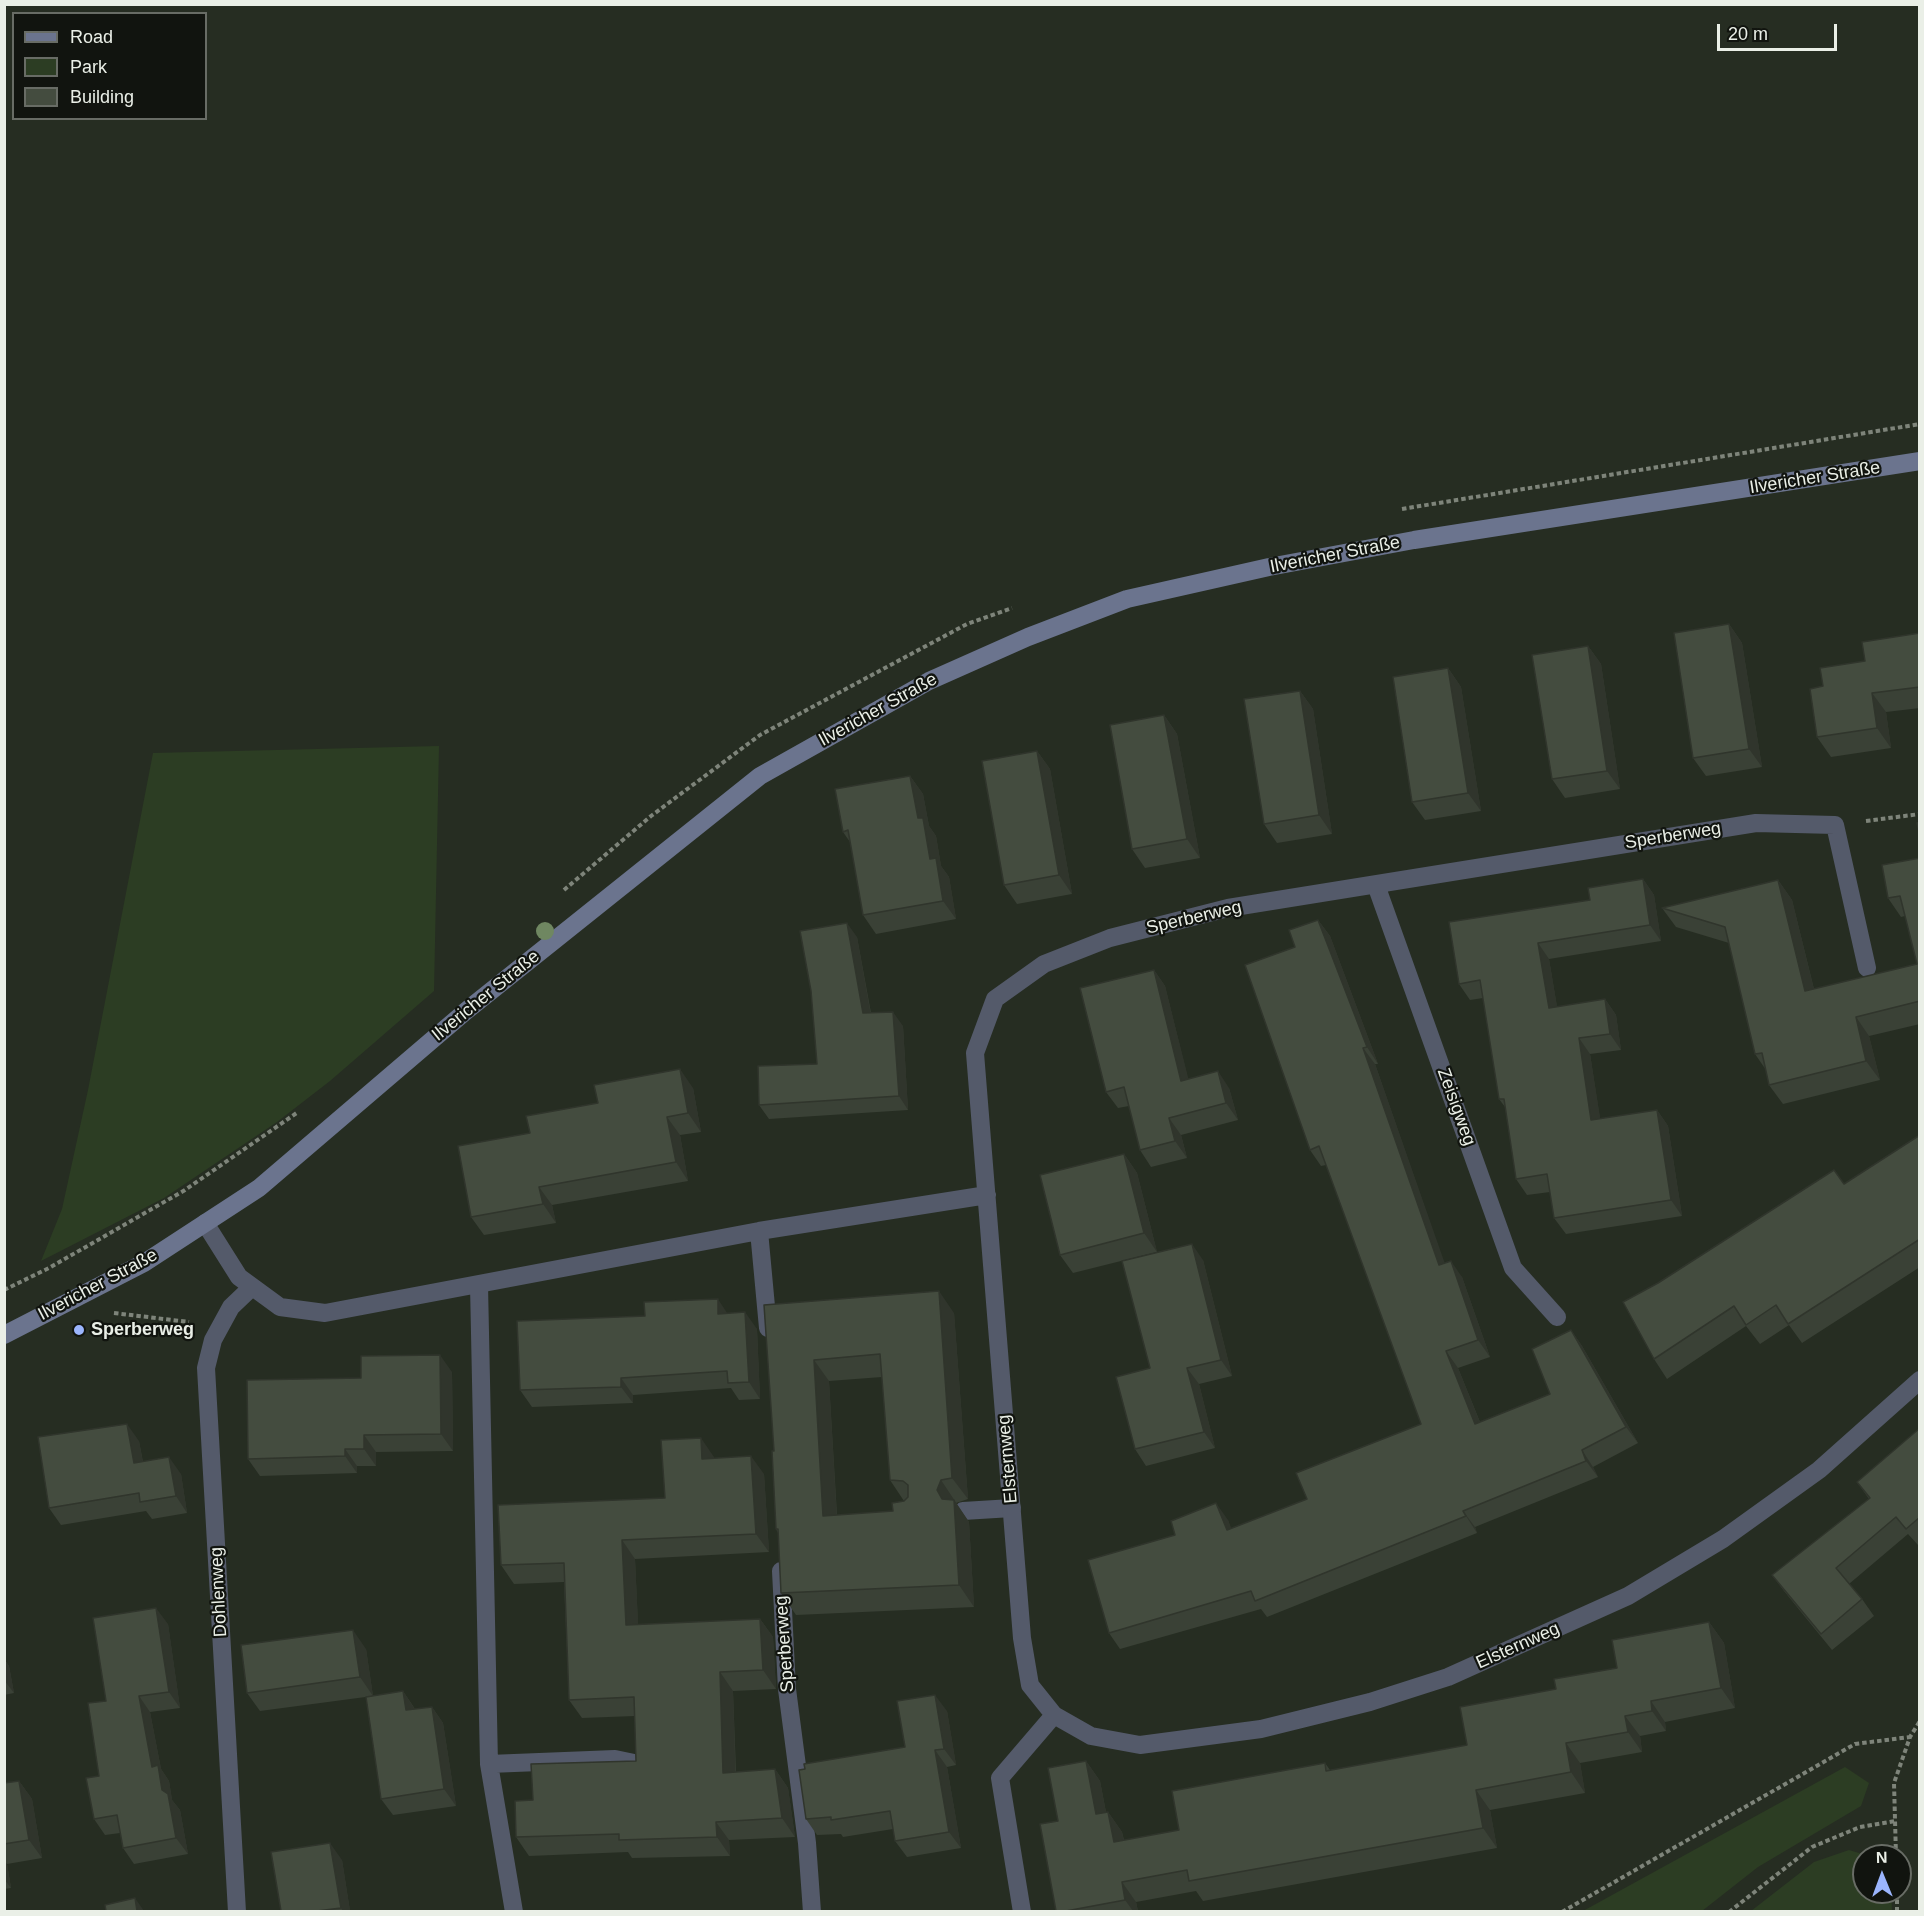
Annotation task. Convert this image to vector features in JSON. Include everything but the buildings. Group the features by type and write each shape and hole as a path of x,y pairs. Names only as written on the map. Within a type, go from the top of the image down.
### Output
{"street":[{"name":"Ilvericher Straße","path":"4,1335 144,1263 259,1188 320,1139 439,1034 760,776 929,681 983,656 1127,599 1269,567 1414,540 1920,461"},
{"name":"Sperberweg","path":"987,1195 975,1053 995,999 1044,964 1110,938 1228,908 1756,823 1835,825"},
{"path":"1835,825 1867,968"},
{"name":"Zeisigweg","path":"1376,885 1513,1268 1557,1317"},
{"path":"205,1223 239,1277 252,1287 280,1307 325,1313 759,1231 987,1195"},
{"name":"Elsternweg","path":"987,1195 1022,1638 1030,1685 1054,1715 1091,1736 1140,1745 1261,1729 1370,1702 1448,1677 1628,1596 1723,1539 1819,1470 1920,1380"},
{"path":"759,1231 769,1350"},
{"path":"479,1285 489,1764 514,1911"},
{"name":"Dohlenweg","path":"237,1911 206,1368 220,1326 231,1307 252,1287"},
{"path":"963,1511 1012,1508"},
{"name":"Sperberweg","path":"780,1549 787,1689 807,1843 812,1911"},
{"path":"1022,1911 1000,1778 1054,1715"},
{"path":"489,1764 615,1759 633,1763"}],"path":[{"path":"1397,510 1920,424"},
{"path":"564,891 651,816 760,735 967,624 1020,605"},
{"path":"1835,825 1920,814"},
{"path":"4,1290 49,1268 185,1190 307,1105"},
{"path":"110,1312 220,1326"},
{"path":"1896,1844 1894,1783 1910,1737 1920,1721"},
{"path":"1562,1911 1855,1744 1910,1737"},
{"path":"1729,1911 1812,1847 1860,1827 1895,1821"}],"green space":[{"path":"439,746 434,991 330,1081 277,1122 164,1198 41,1261 62,1209 88,1090 153,753"},
{"path":"1845,1767 1869,1783 1861,1806 1758,1867 1702,1911 1583,1911"},
{"path":"1852,1851 1852,1904 1892,1904 1892,1911 1751,1911 1814,1862"}],"place":[{"name":"Sperberweg","path":"79,1330"}]}
